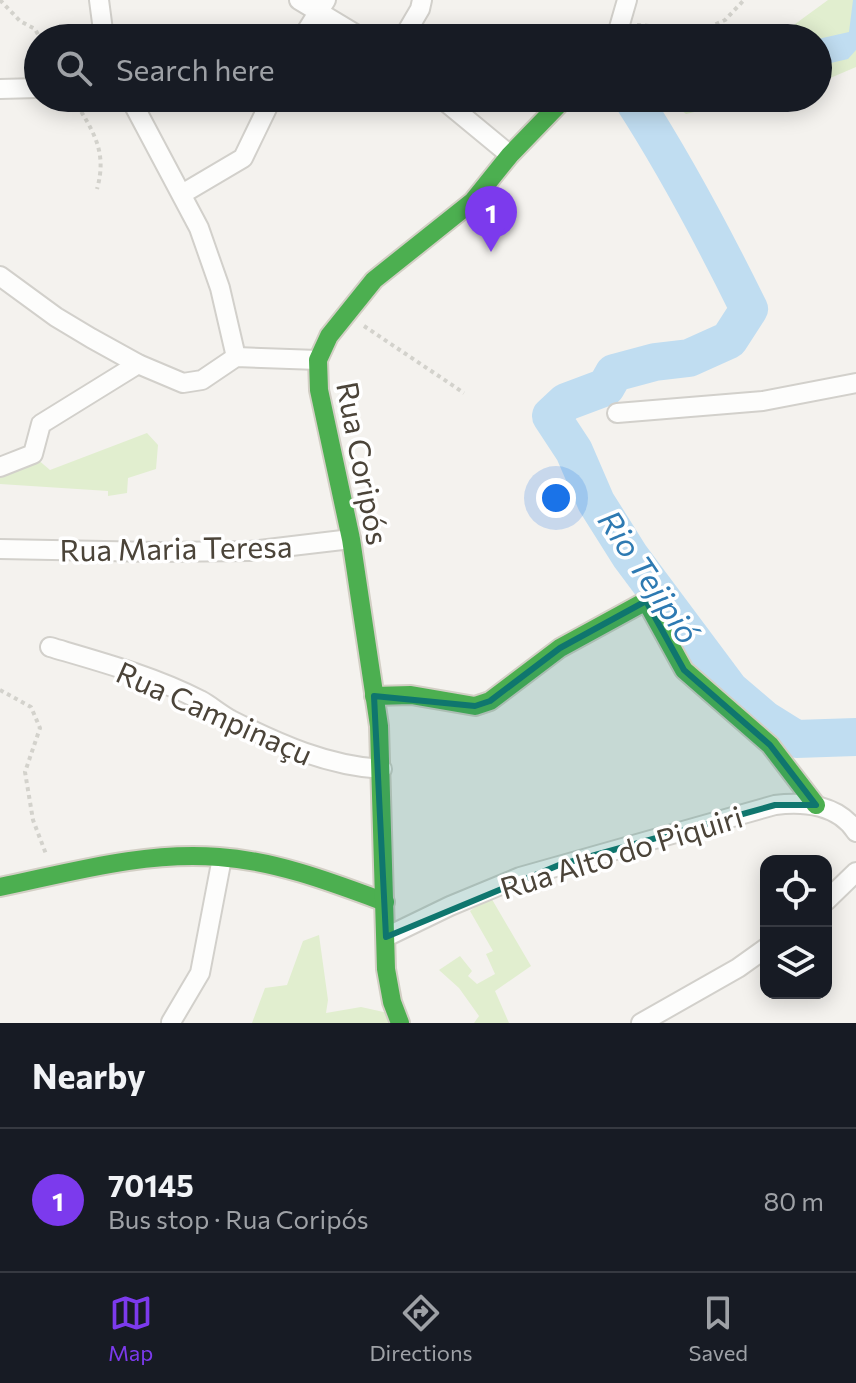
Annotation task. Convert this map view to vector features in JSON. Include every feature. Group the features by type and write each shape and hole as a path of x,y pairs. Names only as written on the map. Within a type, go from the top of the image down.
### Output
{"street":[{"path":"99,0 102,24"},
{"path":"299,0 322,6 344,24"},
{"path":"411,24 422,0"},
{"path":"621,24 627,0"},
{"path":"311,24 322,6"},
{"path":"0,89 24,88"},
{"path":"138,112 182,194 212,262 236,357"},
{"path":"182,194 243,158 265,112"},
{"path":"458,112 510,155"},
{"name":"Rua Coripós","path":"400,1023 392,1002 386,969 382,769 369,648 351,539 323,418 318,360 329,336 374,280 473,201 510,155 551,112"},
{"path":"2,280 56,317 138,364 183,383 202,380 236,357 318,360"},
{"path":"0,467 33,454 41,424 138,364"},
{"path":"617,413 763,401 856,383"},
{"name":"Rua Maria Teresa","path":"0,549 210,552 275,549 351,539"},
{"path":"374,696 411,695 475,706 490,701 560,648 646,601 684,670 770,745 816,805"},
{"name":"Rua Campinaçu","path":"50,647 130,671 201,701 230,719 323,760 382,769"},
{"name":"Rua Alto do Piquiri","path":"386,937 520,877 775,805 816,805 851,825 856,832"},
{"path":"0,887 154,858 196,856 289,870 385,902"},
{"path":"171,1022 200,973 222,858"},
{"path":"832,895 856,872"},
{"path":"641,1023 702,990 760,952"}],"path":[{"path":"0,0 26,24"},
{"path":"716,24 725,20 744,0"},
{"path":"81,112 99,141 102,171 97,189"},
{"path":"346,312 464,393"},
{"path":"0,690 31,707 40,728 25,772 33,820 54,876"}],"highlighted area":[{"path":"646,601 684,670 770,745 816,805 775,805 559,865 386,937 374,696 475,706 490,701 560,648"}],"green space":[{"path":"828,0 856,0 856,67 832,77 832,24 795,24"},
{"path":"147,433 158,445 156,469 128,478 127,493 108,496 108,491 0,484 0,473 37,459 50,470"},
{"path":"490,896 531,966 495,991 509,1023 474,1023 479,1016 459,988 439,970 460,956 472,971 468,976 477,984 495,974 486,954 493,951 470,911"},
{"path":"319,935 328,1000 326,1013 361,1007 388,1013 388,1023 252,1023 265,988 287,985 303,941"}],"water":[{"path":"853,0 856,0 856,50 848,59 832,63 832,36 849,32"}],"waterway":[{"name":"Rio Tejipió","path":"641,112 694,202 749,309 729,340 689,358 655,362 614,373 606,387 566,402 551,416 574,451 596,502 630,556 730,690 764,719 796,739 856,737"}],"traffic: fast":[{"path":"400,1023 392,1002 386,969 379,726 351,539 319,390 318,360 329,336 374,280 473,201 510,155 551,112"},
{"path":"374,696 411,695 475,706 490,701 560,648 646,601 684,670 770,745 816,805"},
{"path":"0,887 136,860 219,857 282,868 385,902"}],"place":[{"name":"70145","path":"491,252"}]}
